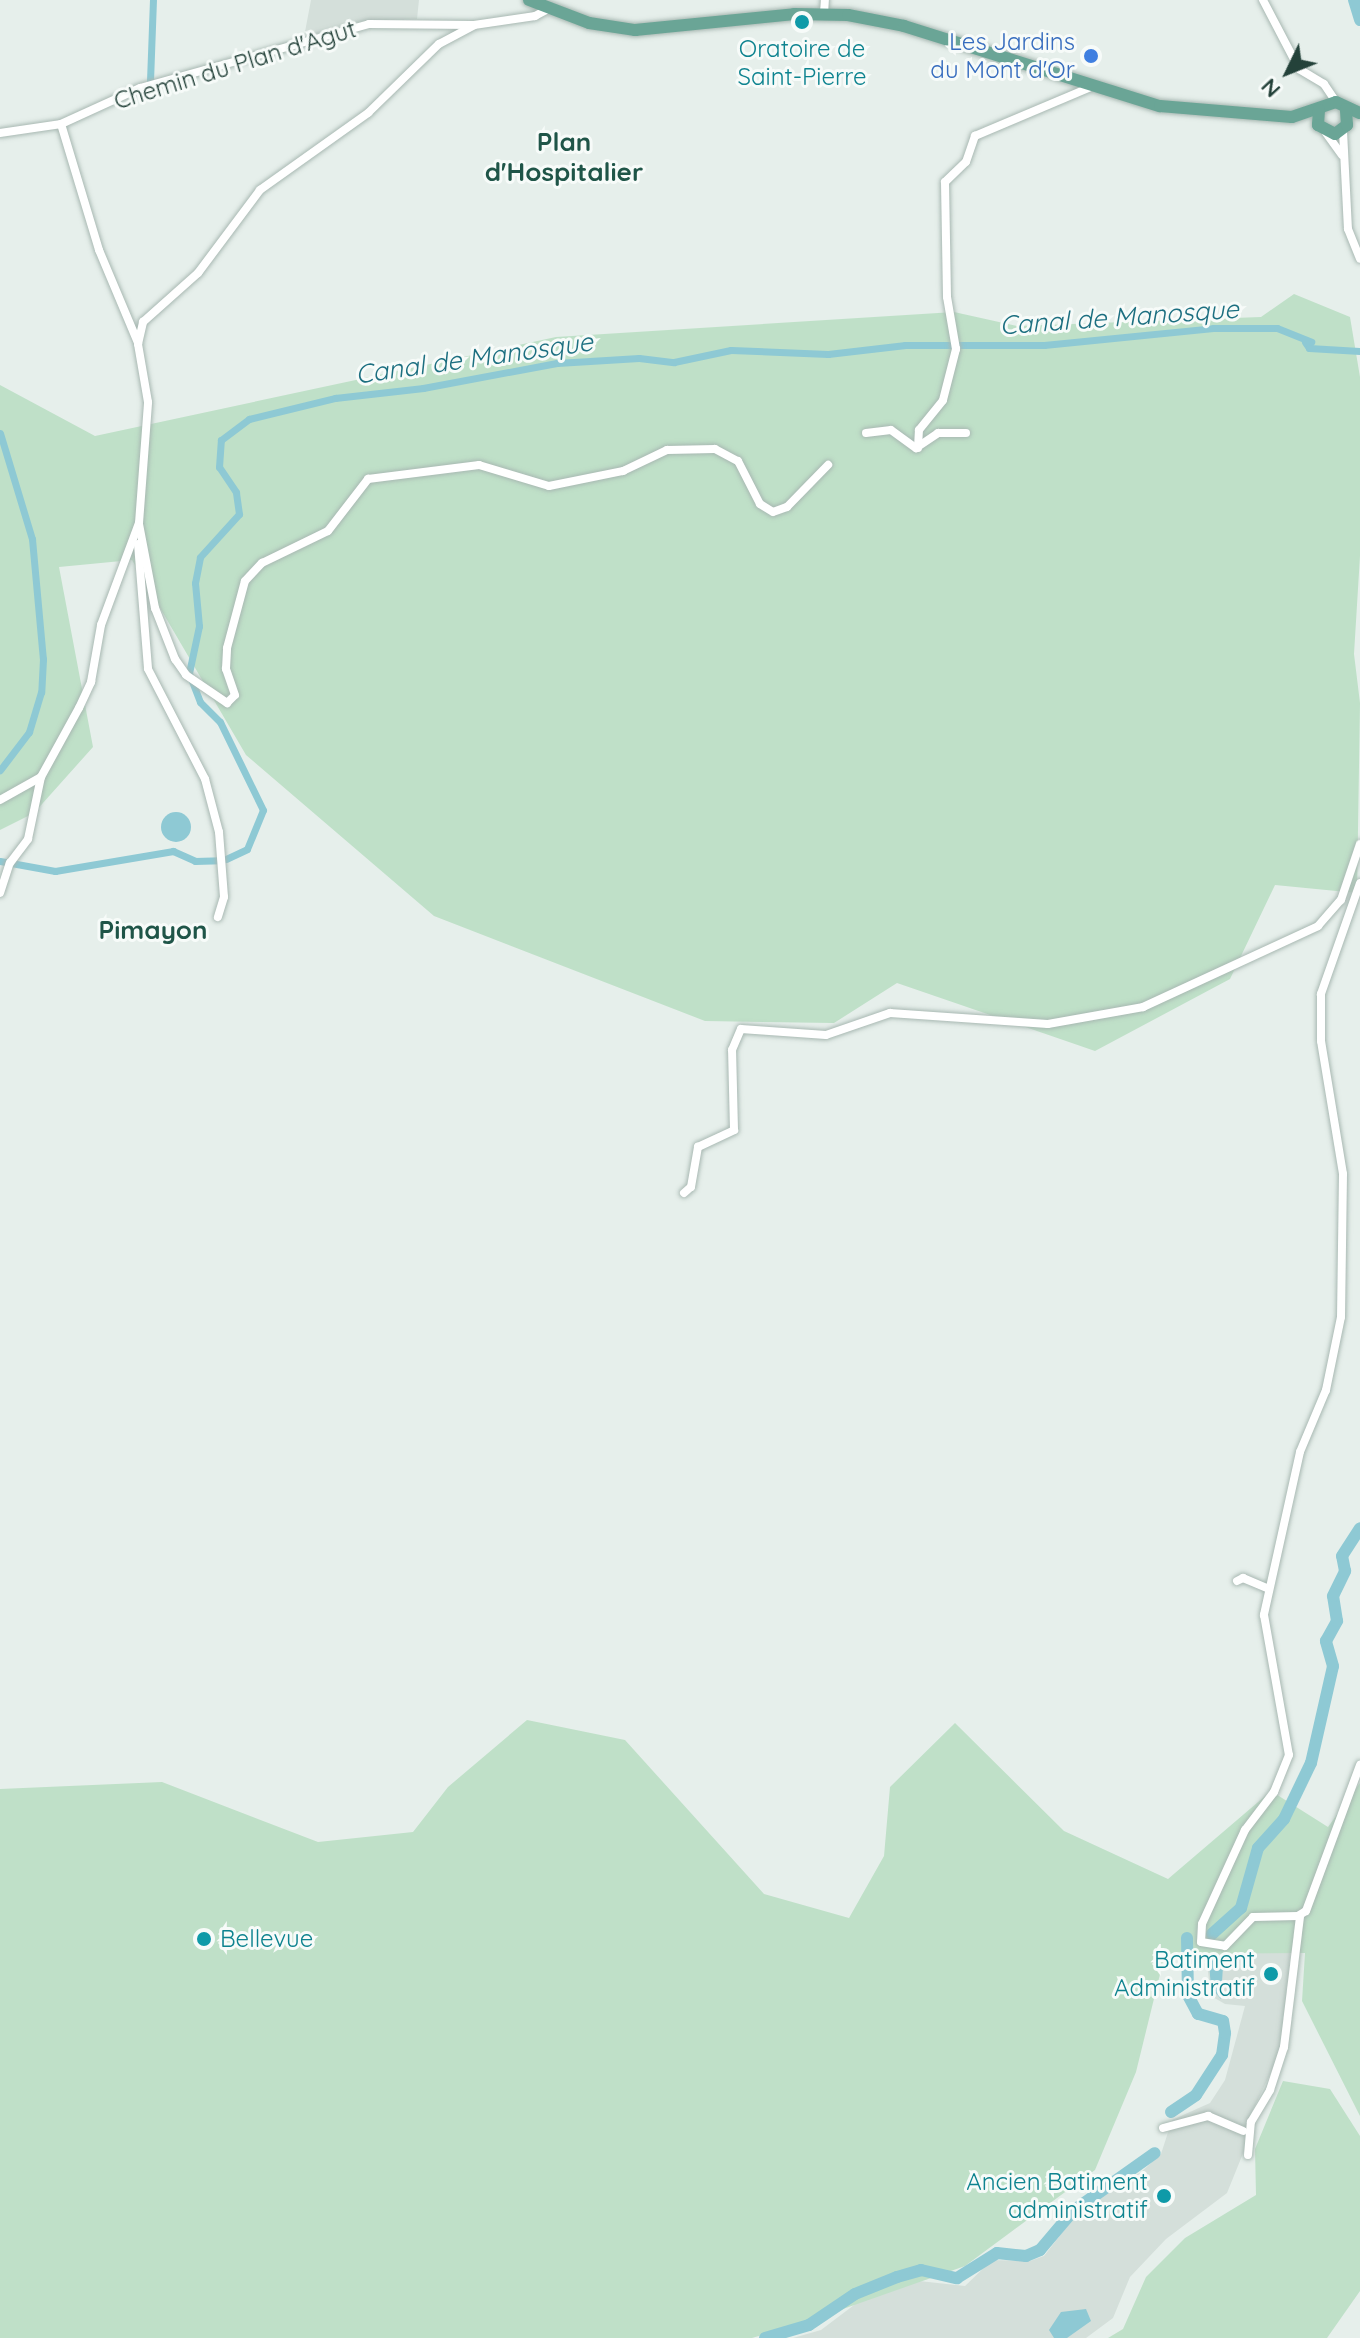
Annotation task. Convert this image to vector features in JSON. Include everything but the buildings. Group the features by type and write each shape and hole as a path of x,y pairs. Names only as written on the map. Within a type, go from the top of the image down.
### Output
{"main road":[{"path":"529,0 591,17 655,29"},
{"path":"546,4 611,28 655,29 824,7 904,26 1091,87 1160,106 1292,117 1322,129 1350,126"},
{"path":"1292,117 1331,106 1360,113"},
{"path":"1331,106 1350,126"},
{"path":"1322,129 1331,106"}],"street":[{"path":"1263,0 1301,71 1326,87 1331,106"},
{"path":"138,344 143,322 208,261 260,190 368,113 439,44 474,25 535,16 546,4"},
{"name":"Chemin du Plan d'Agut","path":"0,133 61,124 140,88 369,24 474,25"},
{"path":"918,448 919,430 943,400 956,345 947,297 945,182 964,164 975,136 1091,87"},
{"path":"61,124 99,250 138,344 148,402 139,523 146,661 208,789 223,875 218,917"},
{"path":"1350,126 1343,156 1348,229 1360,259"},
{"path":"1322,129 1343,156"},
{"path":"866,433 891,430 918,448"},
{"path":"918,448 940,433 966,433"},
{"path":"139,523 155,608 186,675 225,703 234,700 226,655 245,581 262,563 328,531 368,479 479,465 549,486 623,471 667,450 715,449 738,461 760,504 773,512 787,507 828,465"},
{"path":"0,893 9,866 28,839 41,777 91,682 101,625 139,523"},
{"path":"0,800 41,777"},
{"path":"684,1193 691,1187 698,1147 734,1130 732,1050 741,1029 826,1035 890,1013 1048,1024 1143,1007 1318,926 1341,900 1360,844"},
{"path":"1300,1916 1255,1917 1228,1945 1201,1942 1202,1924 1245,1830 1274,1792 1289,1755 1264,1615 1284,1543 1300,1452 1323,1401 1341,1317 1343,1174 1321,1041 1321,994 1360,883"},
{"path":"1237,1581 1243,1578 1269,1589"},
{"path":"1248,2155 1251,2122 1270,2090 1288,2025 1300,1916 1311,1902 1360,1765"},
{"path":"1163,2128 1208,2116 1243,2131"}],"shaded area":[{"path":"311,0 419,0 417,19 362,21 304,37"},
{"path":"1291,1932 1287,2013 1277,2060 1248,2120 1246,2146 1227,2193 1166,2239 1130,2277 1113,2318 1086,2338 793,2338 821,2330 862,2299 910,2280 965,2286 992,2260 1030,2261 1044,2256 1073,2219 1111,2186 1140,2173 1161,2154 1172,2120 1210,2103 1225,2080 1245,2006 1225,2004 1211,1996 1206,1956"}],"green space":[{"path":"1294,294 1350,317 1360,377 1360,556 1354,654 1360,703 1357,893 1275,885 1230,979 1095,1051 897,983 834,1023 705,1021 434,916 246,755 132,560 59,567 93,747 34,813 0,830 0,385 95,436 556,337 954,312 1017,326 1261,317"},
{"path":"527,1720 625,1740 764,1894 849,1918 884,1856 890,1787 955,1723 1064,1831 1168,1879 1271,1791 1328,1827 1360,1783 1360,2116 1302,2001 1305,1953 1165,1954 1136,2072 1095,2170 965,2266 809,2321 752,2338 0,2338 0,1789 162,1782 318,1842 413,1832 448,1787"},
{"path":"1283,2081 1330,2089 1360,2136 1360,2291 1327,2338 1108,2338 1123,2329 1146,2277 1185,2238 1256,2195 1255,2149"}],"water":[{"path":"176,812 182,813 190,821 190,833 182,841 176,842 170,841 162,833 161,827 162,821 170,813"},
{"path":"1216,1956 1223,1966 1221,1999 1211,1988 1209,1962"},
{"path":"1086,2309 1091,2321 1067,2338 1054,2338 1049,2330 1061,2312"}],"waterway":[{"path":"150,81 153,0"},
{"path":"1354,0 1360,20"},
{"name":"Canal de Manosque","path":"226,859 247,849 263,810 220,722 200,702 189,673 199,626 195,583 200,557 239,514 236,492 219,467 221,440 249,419 335,398 423,388 557,363 639,358 674,362 731,350 828,354 905,345 1044,345 1213,328 1277,328 1311,342"},
{"path":"1305,342 1309,348 1360,351"},
{"name":"Canal de Manosque","path":"0,433 32,539 43,659 41,692 29,732 0,770"},
{"name":"Canal de Manosque","path":"0,861 55,871 173,851 195,861 220,860"},
{"path":"1212,1934 1241,1908 1258,1848 1284,1819 1311,1763 1333,1666 1326,1641 1337,1621 1333,1596 1345,1571 1342,1556 1360,1528"},
{"path":"1171,2112 1196,2095 1222,2055 1225,2033 1223,2021 1198,2014 1188,1995 1187,1938"},
{"path":"765,2338 809,2325 855,2294 897,2277 921,2270 957,2278 997,2253 1026,2256 1040,2250 1073,2211 1155,2153"}],"place":[{"name":"Oratoire de Saint-Pierre","path":"802,22"},
{"name":"Les Jardins du Mont d'Or","path":"1091,56"},
{"name":"Bellevue","path":"204,1939"},
{"name":"Batiment Administratif","path":"1271,1974"},
{"name":"Ancien Batiment administratif","path":"1164,2196"}],"district":[{"name":"Plan d'Hospitalier","path":"564,157"},
{"name":"Pimayon","path":"153,930"}]}
